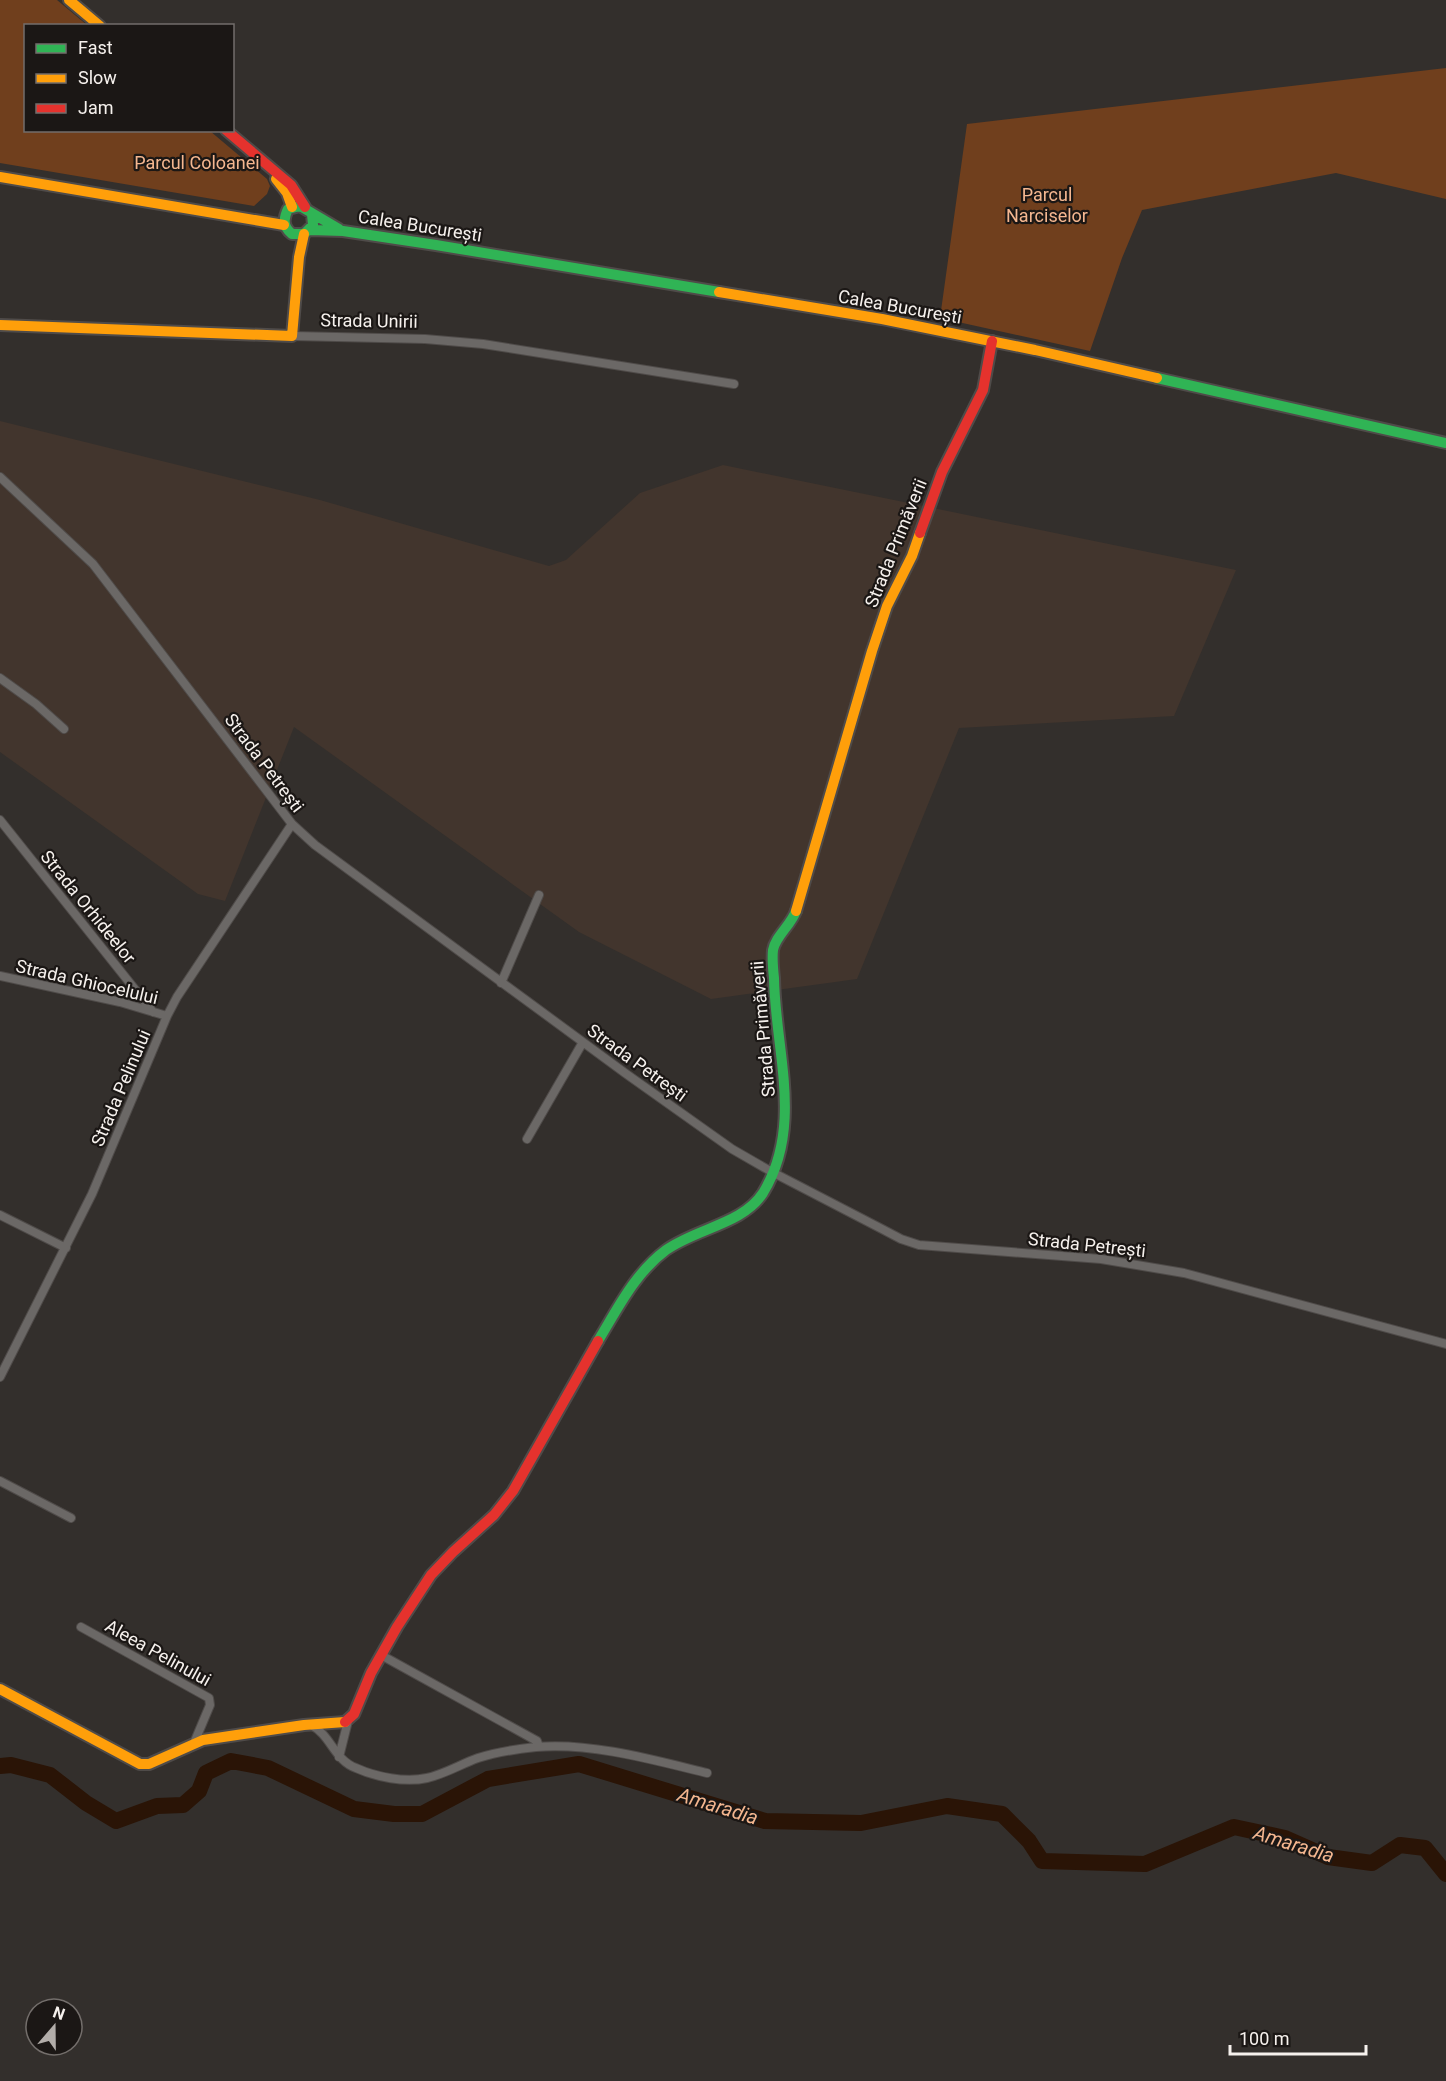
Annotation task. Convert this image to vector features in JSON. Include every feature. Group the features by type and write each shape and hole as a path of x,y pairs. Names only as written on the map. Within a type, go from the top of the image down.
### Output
{"main road":[{"path":"69,0 98,24"},
{"path":"228,132 291,185 308,211 313,225 307,232 299,258 292,336"},
{"path":"261,160 284,189 289,210 287,228 299,258"},
{"name":"Calea București","path":"0,177 239,216 287,228 296,235 307,232 343,231 873,318 1181,382 1446,443"},
{"name":"Calea București","path":"239,216 289,210 308,211 343,231"},
{"name":"Strada Unirii","path":"0,325 292,336"},
{"name":"Strada Primăverii","path":"348,1721 354,1714 371,1672 431,1575 494,1515 513,1491 577,1375 637,1277 665,1251 691,1235 739,1216 750,1209 763,1192 783,1139 786,1108 783,1063 774,1004 772,948 795,915 887,606 912,556 942,472 983,390 992,341"},
{"path":"0,1689 140,1764 149,1764 194,1743 243,1733 348,1721"}],"street":[{"name":"Strada Unirii","path":"292,336 425,339 490,345 734,384"},
{"name":"Strada Petrești","path":"0,477 93,564 292,824 338,863 501,983 699,1126 772,1172 901,1239 920,1245 1091,1258 1184,1273 1446,1344"},
{"path":"0,678 36,704 64,729"},
{"name":"Strada Orhideelor","path":"0,820 153,1012"},
{"name":"Strada Pelinului","path":"0,1377 92,1194 167,1016 292,824"},
{"path":"501,983 539,895"},
{"name":"Strada Ghiocelului","path":"0,976 120,1002 167,1016"},
{"path":"527,1139 583,1042"},
{"path":"0,1215 66,1248"},
{"path":"0,1481 71,1518"},
{"name":"Aleea Pelinului","path":"81,1627 209,1698 210,1705 194,1743"},
{"path":"381,1655 537,1741 539,1747"},
{"path":"339,1757 348,1721"},
{"path":"309,1725 318,1729 325,1736 343,1762 385,1777 412,1780 427,1778 501,1752 539,1747 610,1751 707,1773"}],"shaded area":[{"path":"0,421 320,500 549,566 566,560 640,493 723,465 1236,570 1174,716 959,728 857,979 711,999 579,932 294,727 225,901 198,894 0,752"}],"green space":[{"name":"Parcul Coloanei","path":"0,0 57,0 86,24 24,24 24,132 211,132 267,179 270,186 267,194 254,206 0,163"},
{"name":"Parcul Narciselor","path":"1446,68 1446,199 1336,173 1142,210 1122,258 1090,351 940,318 967,124"}],"waterway":[{"name":"Amaradia","path":"0,1766 11,1765 50,1775 86,1803 116,1821 157,1806 183,1805 199,1791 206,1773 231,1761 268,1768 354,1809 394,1814 422,1814 488,1779 579,1764 765,1821 861,1823 947,1806 1002,1814 1029,1841 1042,1861 1145,1864 1234,1827 1285,1838 1328,1857 1372,1863 1400,1845 1425,1848 1446,1874"}],"traffic: fast":[{"path":"312,214 313,225 304,234 292,234 285,226 288,209 300,206 339,229"},
{"path":"310,230 343,231 436,245 719,292"},
{"path":"1157,378 1446,443"},
{"path":"598,1341 636,1280 655,1259 691,1236 744,1212 763,1193 775,1167 782,1141 785,1115 775,1005 773,953 774,945 796,911"}],"traffic: slow":[{"path":"69,0 98,24"},
{"path":"0,177 284,225"},
{"path":"276,179 287,193 292,207"},
{"path":"0,325 292,336 299,257 304,234"},
{"path":"719,292 882,319 1157,378"},
{"path":"796,911 872,651 887,606 912,556 920,533"},
{"path":"0,1689 140,1764 149,1764 203,1740 304,1725 345,1722"}],"traffic: jam":[{"path":"228,132 291,185 305,207"},
{"path":"920,533 942,472 983,390 992,341"},
{"path":"345,1722 354,1714 371,1673 397,1627 431,1575 494,1515 513,1491 598,1341"}]}
